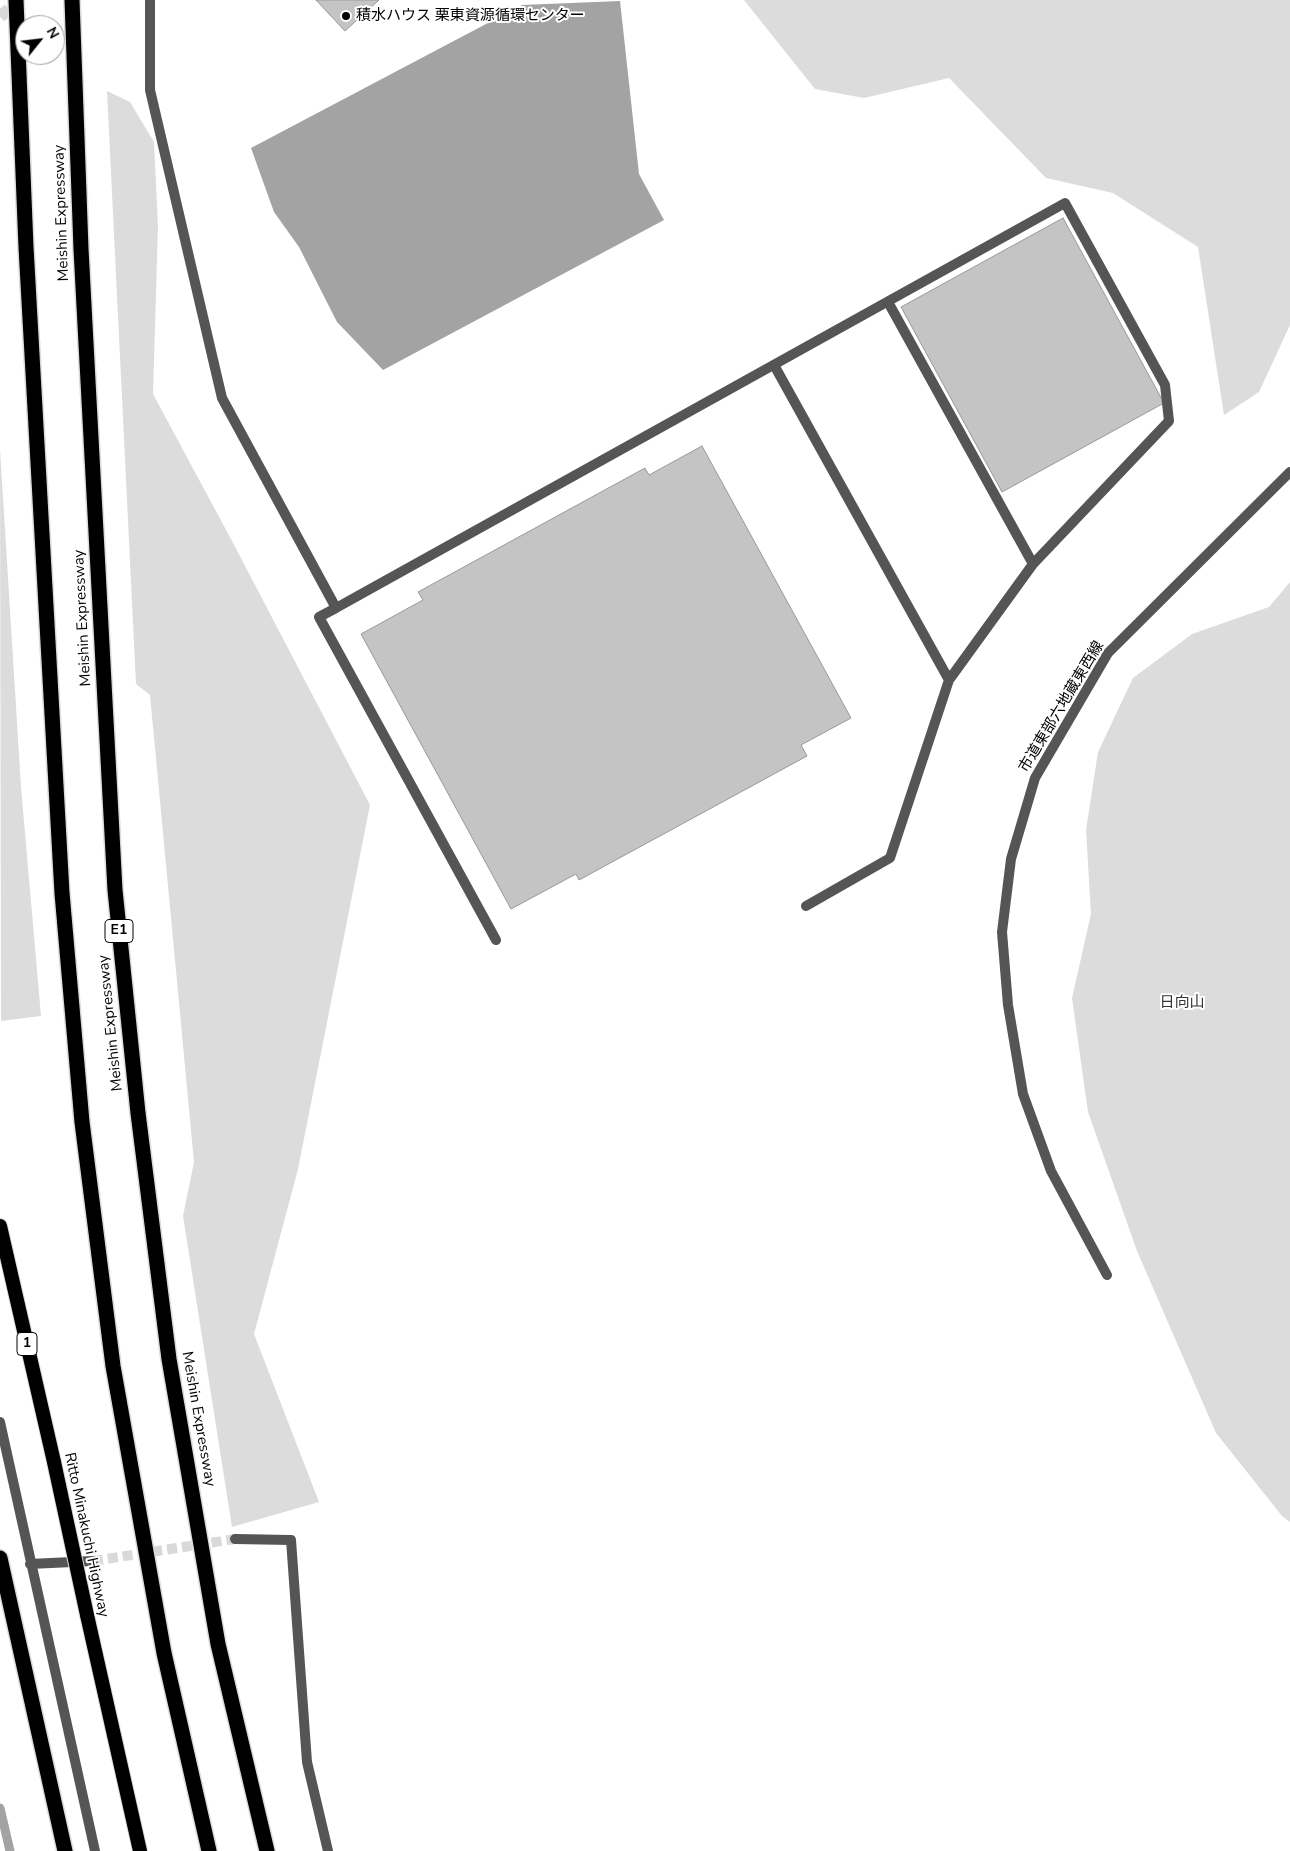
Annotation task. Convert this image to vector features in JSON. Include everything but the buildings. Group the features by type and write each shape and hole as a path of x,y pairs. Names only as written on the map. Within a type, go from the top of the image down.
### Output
{"highway":[{"path":"16,0 27,267 62,883 82,1122 113,1366 164,1654 209,1851"},
{"name":"Meishin Expressway","path":"72,0 81,249 115,890 138,1113 169,1359 216,1634 267,1851"},
{"name":"Ritto Minakuchi Highway","path":"0,1226 140,1851"},
{"path":"0,1558 65,1851"}],"street":[{"path":"150,0 150,90 222,398 336,608"},
{"path":"496,940 319,617 1065,203 1165,385 1169,421 1033,564 949,680 890,858 806,906"},
{"path":"888,302 1033,564"},
{"path":"774,365 949,680"},
{"name":"市道東部六地蔵東西線","path":"1107,1274 1051,1171 1023,1094 1008,1005 1002,932 1012,859 1035,778 1108,653 1290,472"},
{"path":"0,1422 95,1851"},
{"path":"235,1539 291,1540 307,1762 328,1851"},
{"path":"30,1564 93,1561"}],"green space":[{"path":"744,0 1290,0 1290,325 1259,392 1224,415 1198,247 1113,193 1046,178 949,78 864,98 815,89"},
{"path":"107,91 130,102 154,142 158,226 153,394 370,805 298,1169 254,1334 319,1502 232,1527 183,1216 194,1162 150,695 136,684"},
{"path":"0,449 21,787 41,1016 1,1021"},
{"name":"日向山","path":"1290,582 1290,1522 1282,1516 1216,1433 1137,1251 1088,1112 1072,998 1091,914 1086,830 1098,752 1133,678 1192,634 1269,607"}],"shaded area":[{"path":"620,1 639,174 664,220 383,370 337,322 299,247 274,212 251,148 522,5"}],"waterway":[{"path":"0,1808 10,1851"}],"tunnel":[{"path":"0,17 18,0"},
{"path":"93,1561 235,1539"}],"place":[{"name":"積水ハウス 栗東資源循環センター","path":"346,16"}]}
